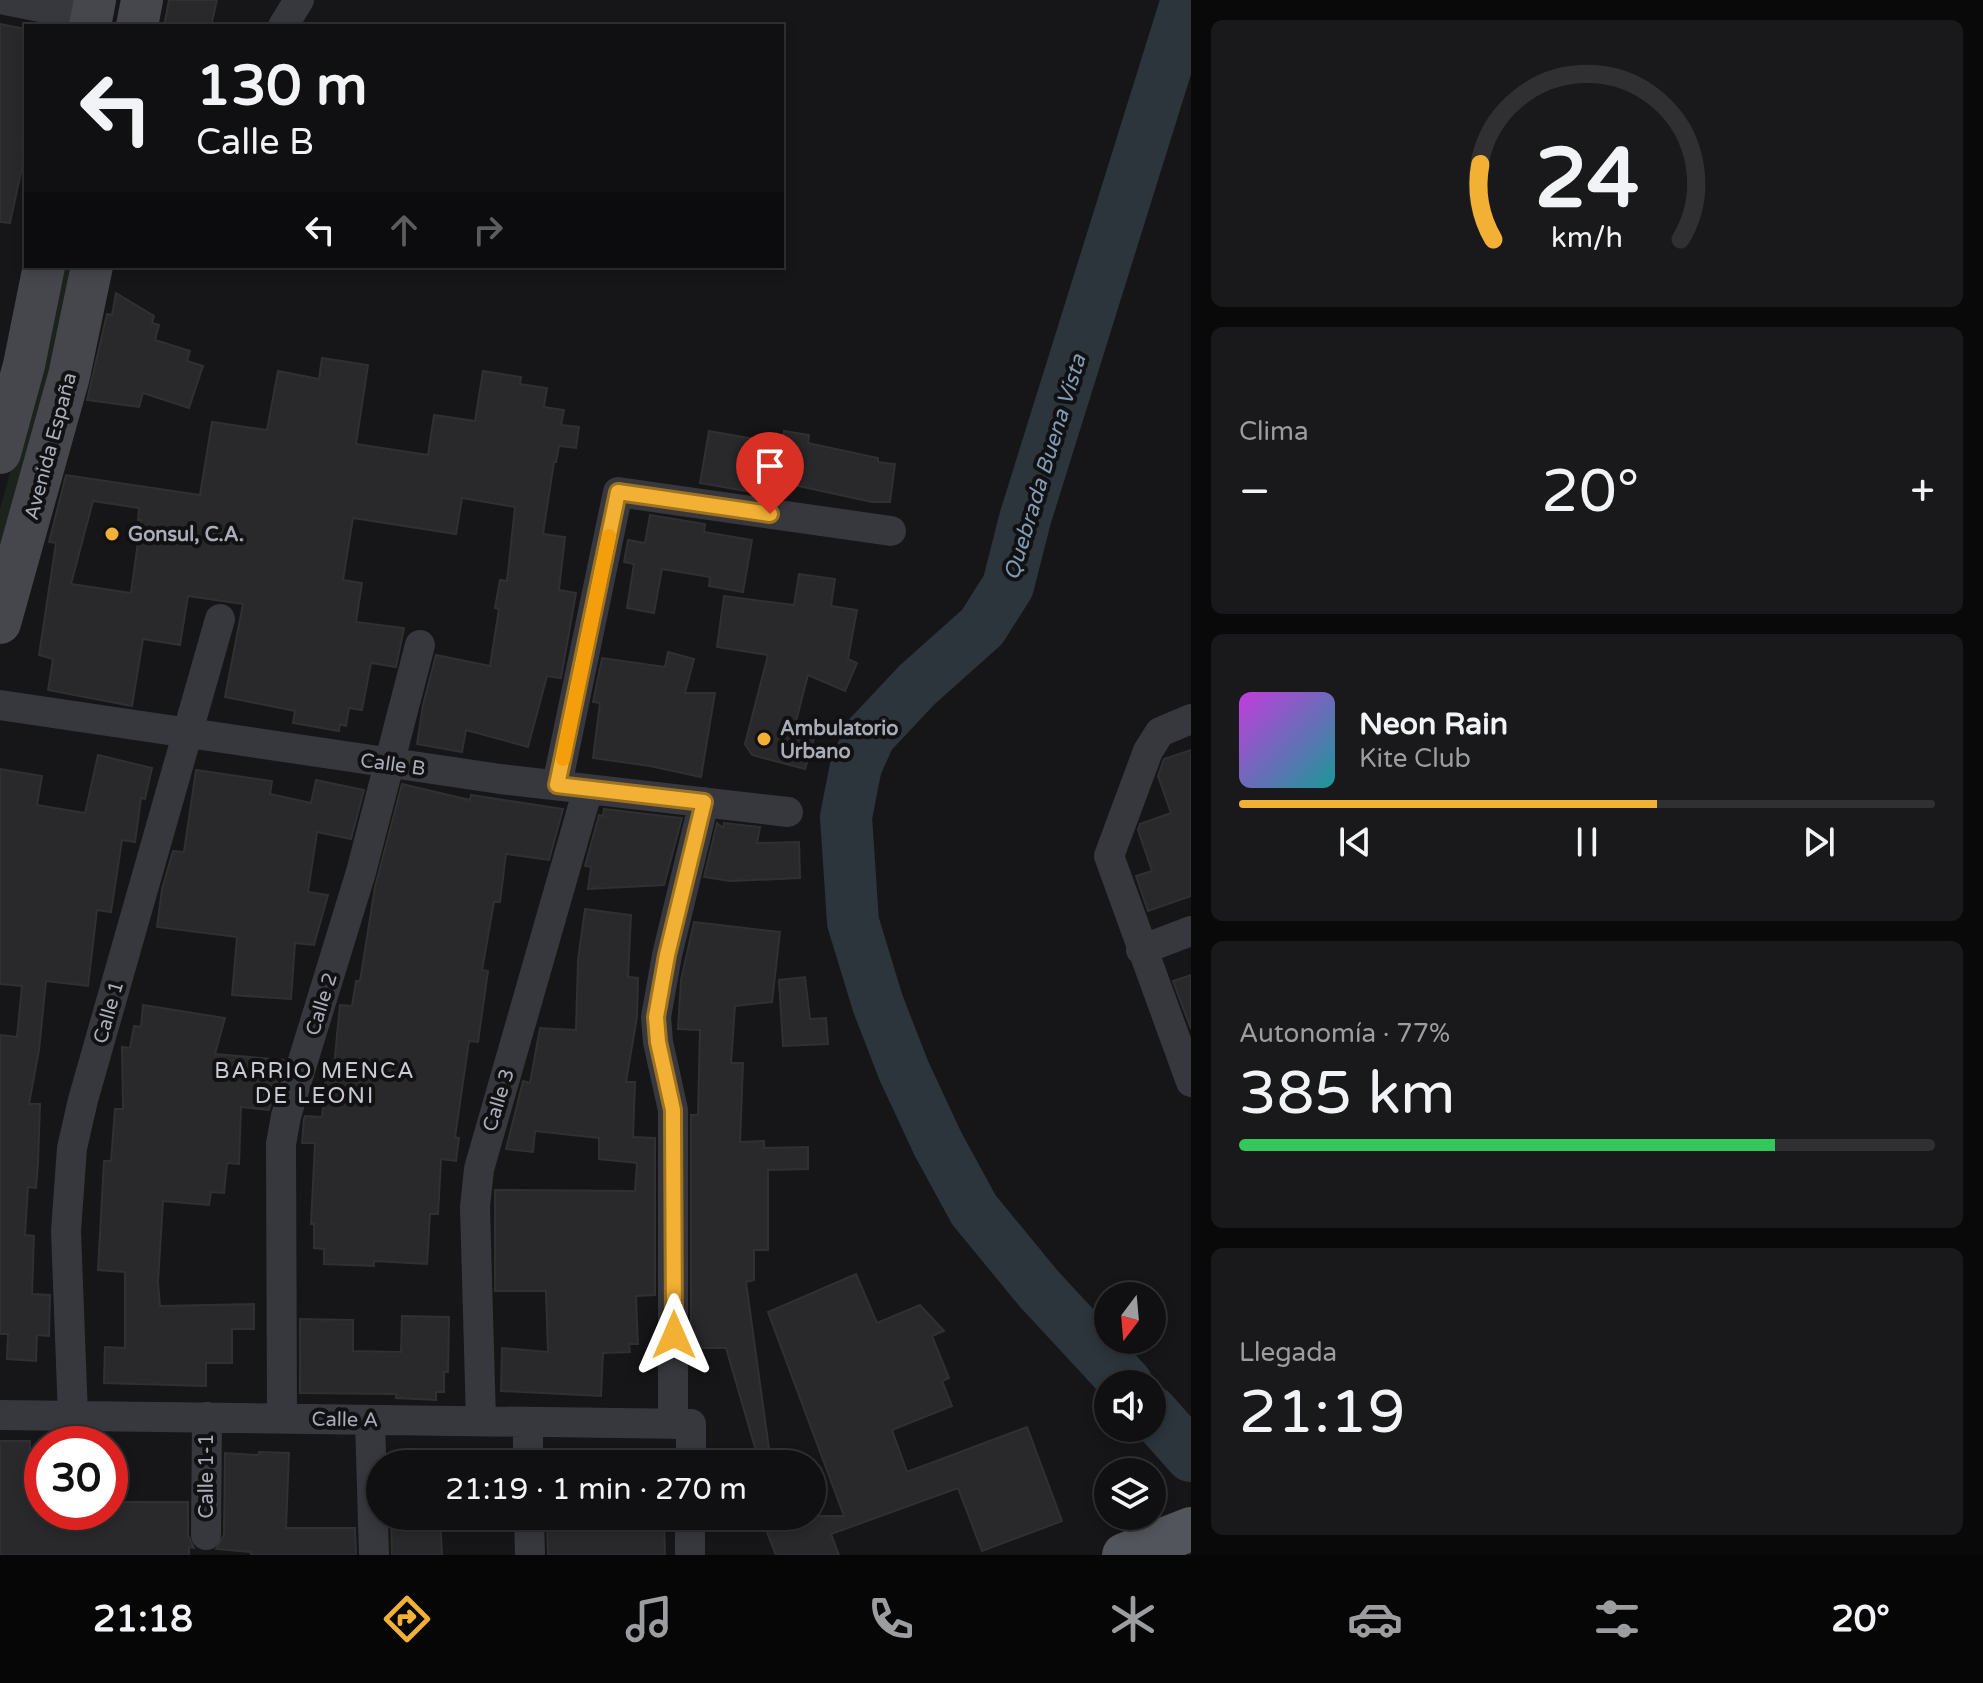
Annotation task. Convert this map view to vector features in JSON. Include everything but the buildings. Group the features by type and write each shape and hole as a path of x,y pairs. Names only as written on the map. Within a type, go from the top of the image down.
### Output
{"main road":[{"path":"137,24 142,0"},
{"path":"0,453 29,341 44,268"},
{"name":"Avenida España","path":"0,623 66,388 93,268"},
{"path":"1136,1550 1191,1529"}],"street":[{"path":"5,0 92,14"},
{"path":"284,24 299,0"},
{"path":"557,785 618,492 891,531"},
{"name":"Calle 1","path":"73,1416 66,1231 72,1148 220,619"},
{"name":"Calle 2","path":"282,1418 281,1144 286,1116 361,872 420,645"},
{"name":"Calle B","path":"0,705 390,763 788,812"},
{"path":"1191,719 1160,732 1148,751 1109,856 1191,1082"},
{"name":"Calle 3","path":"481,1421 475,1207 479,1169 588,789"},
{"path":"688,1450 682,1424 673,1110 658,1042 656,1017 667,955 704,802"},
{"path":"1141,950 1191,931"},
{"name":"Calle A","path":"0,1415 682,1424"},
{"name":"Calle 1-1","path":"206,1535 207,1417"},
{"path":"370,1420 374,1555"},
{"path":"528,1422 528,1450"},
{"path":"529,1530 530,1555"},
{"path":"690,1530 690,1555"}],"shaded area":[{"path":"59,268 76,268 0,572 0,509 25,418"}],"waterway":[{"name":"Quebrada Buena Vista","path":"1114,1370 1039,1289 974,1210 938,1144 904,1071 878,1004 853,922 846,817 856,766 870,735 917,685 982,627 1008,586 1025,519 1187,0"},
{"name":"Quebrada Buena Vista","path":"1166,1428 1191,1456"}],"slow traffic":[{"path":"563,759 609,536"}],"place":[{"name":"Gonsul, C.A.","path":"112,534"},
{"name":"Ambulatorio Urbano","path":"764,739"}],"district":[{"name":"BARRIO MENCA DE LEONI","path":"315,1082"}],"route":[{"path":"674,1335 673,1110 658,1042 656,1017 667,955 704,802 557,785 618,492 770,514"}]}
